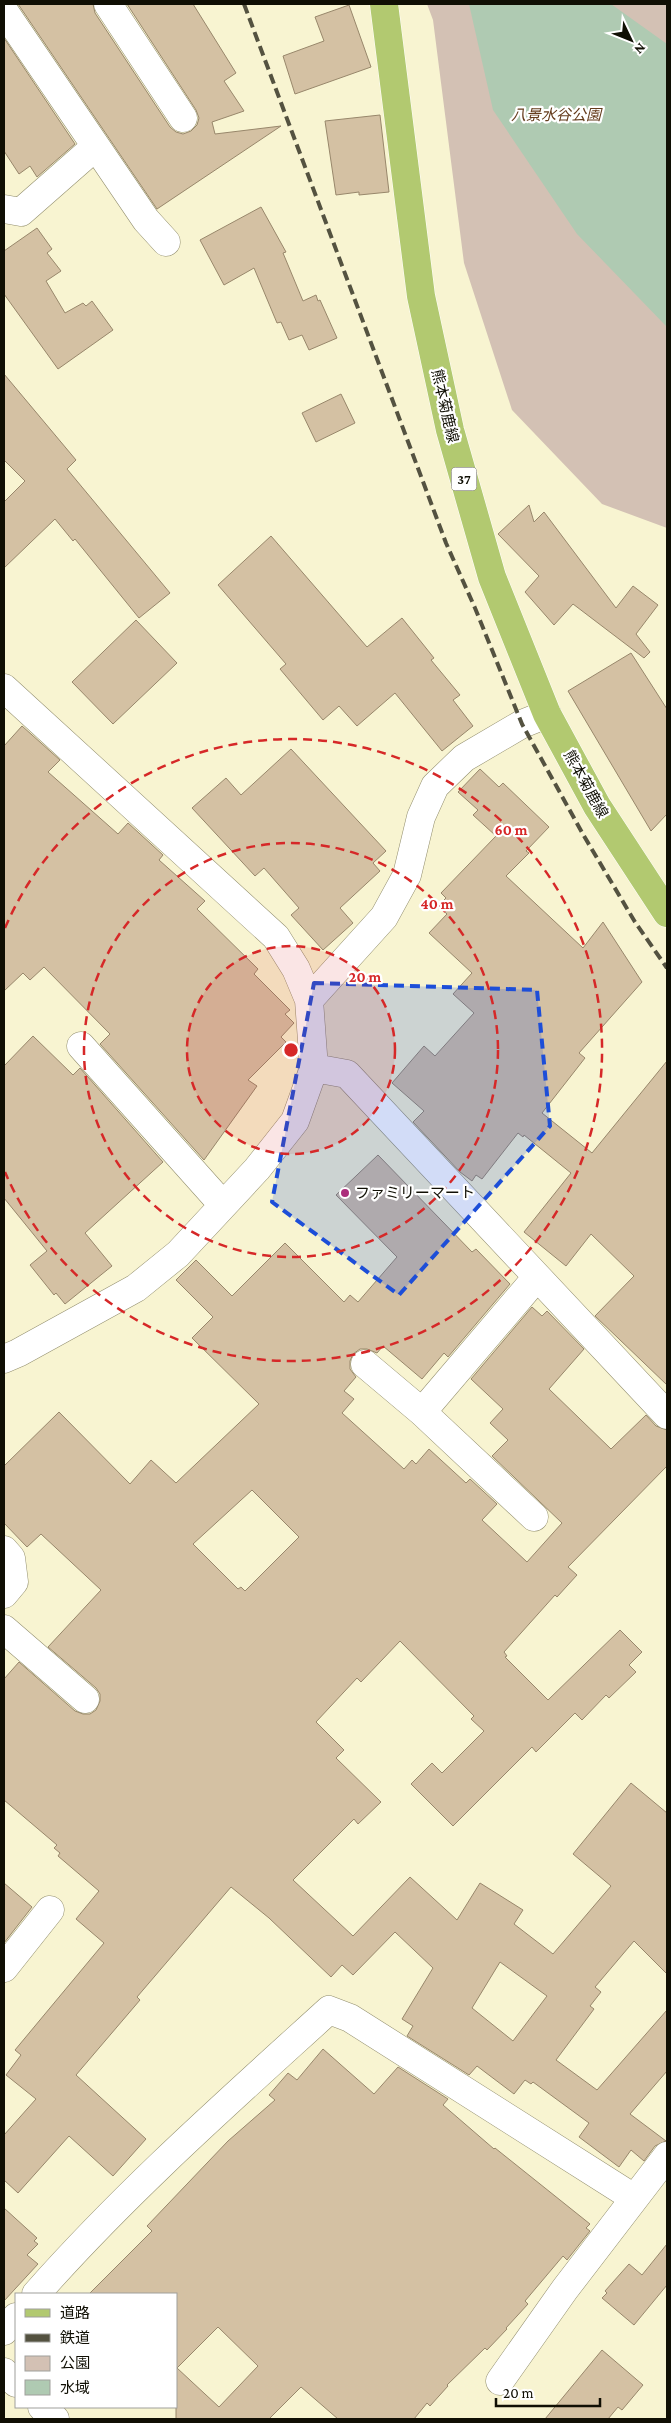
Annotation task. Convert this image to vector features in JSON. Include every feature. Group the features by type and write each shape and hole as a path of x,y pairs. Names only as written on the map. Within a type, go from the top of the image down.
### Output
{"main road":[{"name":"熊本菊鹿線","path":"384,4 421,296 450,430 492,577 547,714 596,806 667,913"}],"street":[{"path":"108,4 183,118"},
{"path":"4,11 95,148 146,220 166,242"},
{"path":"4,208 21,212 95,148"},
{"path":"4,688 276,937 296,969 309,1000 314,1068 295,1121 257,1169 178,1254 136,1288 18,1354 4,1359"},
{"path":"309,1000 384,917 407,875 421,817 435,786 464,758 522,724 547,714"},
{"path":"81,1046 223,1205"},
{"path":"314,1068 347,1074 667,1415"},
{"path":"422,1412 537,1277"},
{"path":"365,1364 422,1412 534,1517"},
{"path":"4,1550 11,1558 14,1582 4,1594"},
{"path":"4,1629 85,1699"},
{"path":"4,1968 50,1910"},
{"path":"37,2293 73,2252 200,2128 330,2010 350,2018 634,2198"},
{"path":"500,2381 565,2289 667,2156"},
{"path":"4,2332 15,2318"},
{"path":"4,2372 15,2382"},
{"path":"43,2408 55,2419"}],"highlighted area":[{"path":"314,983 537,990 550,1126 399,1295 272,1202"}],"green space":[{"name":"八景水谷公園","path":"427,4 667,4 667,528 602,504 512,410 464,263 433,20"}],"water":[{"path":"469,4 611,4 667,44 667,327 577,234 493,110"}],"building":[{"path":"18,4 93,4 95,13 170,127 176,132 183,134 191,131 197,125 199,118 196,110 127,4 193,4 236,73 224,81 244,111 212,122 215,134 281,126 157,209"},
{"path":"349,5 371,67 295,94 283,56 324,41 315,17"},
{"path":"4,38 75,144 37,177 30,166 19,174 4,151"},
{"path":"380,115 389,192 359,195 359,192 336,195 325,121"},
{"path":"261,207 286,252 283,253 303,301 316,295 337,338 309,350 302,335 289,340 281,322 277,323 254,268 224,285 200,240"},
{"path":"37,228 52,249 47,253 61,271 46,281 65,313 83,303 86,306 92,301 113,330 58,369 4,294 4,251"},
{"path":"4,374 76,460 67,469 170,593 139,618 75,539 73,541 55,519 4,568 4,502 25,481 4,460"},
{"path":"341,394 355,423 316,442 302,413"},
{"path":"529,505 534,522 544,512 616,608 633,586 658,605 636,634 650,652 644,658 573,604 554,625 525,592 539,576 498,534"},
{"path":"271,536 367,647 402,618 434,658 431,660 460,695 453,700 473,726 442,751 395,693 357,726 339,706 323,720 280,669 286,664 218,585"},
{"path":"136,620 177,663 113,724 72,682"},
{"path":"631,653 667,709 667,814 651,831 568,691"},
{"path":"22,726 60,760 48,772 118,834 128,823 163,855 159,860 205,901 197,909 258,969 254,974 290,1010 285,1014 294,1023 281,1037 286,1042 248,1080 257,1086 204,1160 100,1044 110,1034 44,967 30,980 23,973 4,991 4,746"},
{"path":"291,749 386,851 373,863 380,871 340,908 353,923 323,950 291,915 299,908 264,868 255,876 192,808 226,778 241,795"},
{"path":"480,769 499,787 503,783 549,827 526,851 529,853 506,876 583,948 603,922 642,982 579,1053 585,1058 542,1113 592,1153 667,1061 667,1385 595,1316 634,1276 591,1234 566,1266 524,1232 571,1173 524,1135 523,1137 518,1133 482,1179 476,1175 472,1181 460,1172 413,1122 424,1111 392,1083 424,1046 435,1056 474,1013 453,994 472,973 429,933 447,914 438,906 446,898 441,893 496,836 473,815 478,810 458,792"},
{"path":"33,1036 73,1075 80,1068 163,1162 85,1233 112,1266 65,1304 56,1293 54,1295 30,1265 47,1251 4,1198 4,1066"},
{"path":"378,1155 472,1252 476,1249 510,1284 448,1357 444,1353 422,1379 383,1346 377,1353 367,1349 360,1349 353,1354 350,1361 350,1369 356,1377 344,1391 354,1399 342,1413 404,1469 412,1460 416,1464 429,1449 466,1483 470,1479 497,1504 482,1520 527,1562 562,1523 492,1456 508,1440 490,1423 503,1409 471,1379 532,1307 542,1316 547,1311 584,1349 549,1389 611,1449 646,1415 656,1426 667,1430 667,1466 568,1567 577,1575 557,1597 555,1595 504,1652 507,1656 505,1657 548,1700 620,1630 642,1652 629,1665 636,1672 609,1698 606,1695 582,1720 575,1713 536,1752 532,1747 453,1826 411,1784 432,1763 442,1773 484,1731 471,1719 474,1716 400,1641 361,1682 357,1678 316,1722 344,1750 336,1758 381,1802 358,1824 354,1819 293,1880 353,1936 410,1877 457,1920 480,1883 523,1910 514,1924 553,1954 611,1886 573,1854 631,1783 667,1813 667,1974 634,1941 595,1987 601,1992 590,2006 594,2009 556,2060 597,2090 667,2010 667,2071 630,2114 666,2141 655,2146 644,2161 631,2150 619,2167 579,2137 589,2123 533,2082 531,2084 525,2080 514,2094 477,2066 469,2075 407,2036 413,2026 402,2019 433,1968 395,1932 353,1975 342,1965 331,1977 269,1918 231,1887 137,1997 140,2000 76,2075 146,2139 113,2176 69,2136 18,2193 4,2180 4,2135 36,2099 6,2075 21,2055 15,2050 104,1943 76,1919 99,1891 58,1856 60,1853 54,1848 57,1845 4,1800 4,1679 19,1662 75,1711 90,1714 96,1710 100,1701 100,1694 96,1688 48,1647 101,1590 41,1534 27,1547 4,1523 4,1466 59,1412 130,1484 151,1460 176,1483 259,1404 192,1338 213,1317 176,1280 196,1260 232,1296 285,1243 344,1302 350,1295 358,1302 397,1257 336,1195","holes":["252,1490 299,1537 245,1591 241,1587 238,1589 193,1544","500,1962 547,1996 513,2041 472,2008"]},
{"path":"4,1883 32,1907 4,1943"},
{"path":"323,2049 374,2094 398,2067 448,2099 443,2105 494,2149 590,2224 586,2228 590,2231 567,2260 563,2256 525,2301 528,2304 507,2329 487,2350 485,2348 447,2385 430,2406 427,2403 414,2419 338,2419 301,2387 269,2419 176,2419 176,2408 178,2408 178,2369 219,2407 258,2366 218,2327 178,2367 178,2293 90,2293 152,2231 147,2226 228,2141 275,2100 269,2095 288,2073 297,2080"},
{"path":"4,2208 37,2238 34,2241 38,2244 27,2255 38,2264 4,2301"},
{"path":"667,2244 667,2285 634,2325 602,2298 607,2293 605,2291 629,2264 642,2275"},
{"path":"602,2350 643,2385 622,2410 618,2407 608,2419 545,2419"}],"railway":[{"path":"244,4 446,543 475,608 522,724 584,836 635,922 667,968"}],"place":[{"name":"ファミリーマート","path":"345,1193"}]}
